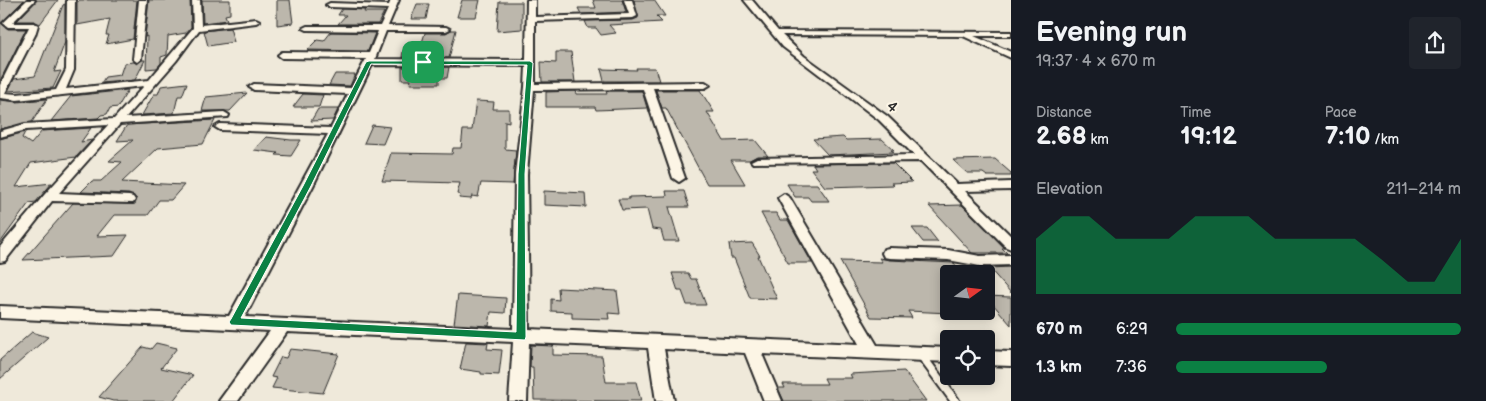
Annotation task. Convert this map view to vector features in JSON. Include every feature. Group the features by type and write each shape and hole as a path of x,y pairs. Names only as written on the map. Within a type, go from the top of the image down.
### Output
{"street":[{"path":"30,0 7,23 8,25 34,25 31,35 0,94 9,97 152,82"},
{"path":"60,91 70,70 71,0"},
{"path":"137,60 143,0"},
{"path":"196,0 198,28"},
{"path":"518,401 521,337 521,174 530,87 531,0"},
{"path":"532,20 633,16 628,0"},
{"name":"4","path":"748,0 776,33 801,58 883,118 1011,244"},
{"path":"239,312 334,131 370,59 394,3 330,5"},
{"path":"0,257 49,197 118,122 198,28 256,21"},
{"path":"308,28 446,29"},
{"path":"776,33 1011,34"},
{"path":"962,34 1011,55"},
{"path":"282,55 530,63"},
{"path":"530,87 705,85"},
{"path":"647,86 679,178"},
{"path":"254,87 354,91"},
{"path":"0,134 25,127 224,115"},
{"path":"220,126 334,131"},
{"path":"756,161 924,158"},
{"path":"954,188 1011,186"},
{"path":"49,197 129,200"},
{"path":"784,198 872,353"},
{"path":"889,253 948,255 980,261 1011,260"},
{"path":"0,312 239,312 284,325 940,355"},
{"path":"228,401 284,325"},
{"path":"655,343 665,401"},
{"path":"751,347 773,401"},
{"path":"995,358 1011,359"}],"lane":[{"path":"920,354 955,401"}],"building":[{"path":"0,0 24,0 1,23 8,29 26,29 0,81"},
{"path":"37,0 58,0 40,24 34,21 17,21"},
{"path":"80,0 137,0 133,39 106,44 109,35 106,35 110,19 77,25 77,2"},
{"path":"149,0 190,0 191,27 186,33 168,36 167,55 161,57 161,63 157,68 146,69 147,36 145,37"},
{"path":"202,0 230,0 230,14 225,15 227,20 203,23"},
{"path":"277,0 290,0 293,23 277,25"},
{"path":"462,0 480,0 476,17 457,17"},
{"path":"593,0 622,0 626,12 581,14 578,8 596,8"},
{"path":"634,0 654,0 665,16 656,16 662,22 609,25 616,33 601,35 596,28 588,28 585,21 633,20 638,18"},
{"path":"499,2 522,2 522,29 497,31"},
{"path":"65,4 65,42 54,72 61,71 53,88 8,91 14,79 35,76"},
{"path":"417,4 429,4 426,19 411,19"},
{"path":"342,9 384,12 378,24 338,24 346,15 338,15"},
{"path":"230,28 234,42 208,46 204,31"},
{"path":"456,30 449,58 402,57 403,51 419,52 425,33 446,33"},
{"path":"331,32 375,33 368,51 307,50 317,40 324,41"},
{"path":"556,52 571,52 575,82 542,82 541,62 556,63"},
{"path":"145,60 135,80 101,83 105,77 120,75 124,63 134,62 137,64"},
{"path":"402,67 449,67 447,78 439,78 439,84 410,84 411,80 402,80"},
{"path":"636,68 655,68 659,81 604,81 601,69 637,70"},
{"path":"335,74 355,74 350,86 329,85"},
{"path":"187,83 182,96 178,96 174,113 142,115 154,94 158,94 161,86"},
{"path":"128,90 118,107 110,108 107,114 101,115 98,118 51,121 71,96"},
{"path":"656,90 700,90 714,112 707,112 724,141 755,140 768,156 757,156 750,160 731,160 745,184 707,184 666,108 662,108"},
{"path":"576,91 577,94 607,94 606,91 642,91 647,108 596,110 595,107 546,107 546,92"},
{"path":"247,93 230,111 202,111 206,97"},
{"path":"303,94 323,95 319,107 293,107"},
{"path":"47,99 32,122 0,129 0,100 17,102"},
{"path":"476,101 494,102 493,109 509,109 509,122 505,121 505,149 516,150 513,184 481,183 478,197 472,196 471,199 459,198 460,195 457,194 460,183 382,181 391,153 452,154 453,148 461,148 463,130 472,130"},
{"path":"318,109 338,109 333,120 311,121"},
{"path":"215,120 203,144 158,148 122,182 184,185 171,200 159,200 148,215 114,215 97,236 128,235 114,256 23,260 73,203 135,204 137,199 129,194 81,192 92,181 101,181 122,162 109,161 133,140 117,141 127,125"},
{"path":"372,125 390,127 383,144 364,143"},
{"path":"91,128 81,142 92,140 76,157 31,163 16,187 52,183 36,202 29,203 0,243 0,139 25,132 22,138 31,144 42,131"},
{"path":"266,137 301,140 291,156 254,150"},
{"path":"843,137 846,140 882,139 894,152 828,155 813,139"},
{"path":"995,159 1011,173 1011,176 987,176 983,173 967,173 953,160"},
{"path":"893,163 912,182 891,183 894,185 825,187 811,169 816,169 813,164"},
{"path":"787,184 817,184 829,201 811,201 808,197 795,197"},
{"path":"544,191 585,193 586,207 544,205"},
{"path":"666,191 684,191 689,207 669,207 679,241 664,241 661,230 652,229 647,209 622,210 618,199 667,196"},
{"path":"962,205 1005,248 1002,248 1007,253 972,253 929,206"},
{"path":"761,213 776,213 780,220 788,220 812,263 788,263"},
{"path":"912,228 927,228 938,242 923,242"},
{"path":"752,243 760,256 758,256 777,299 750,298 734,258 731,258 729,244"},
{"path":"879,258 954,263 956,265 940,265 940,313 908,311 912,318 871,317 840,261 882,262"},
{"path":"1011,267 1011,293 995,275 995,268"},
{"path":"672,273 688,273 691,279 696,279 706,305 687,305 682,291 678,291"},
{"path":"558,288 617,291 620,314 608,313 609,319 572,318 572,312 551,311 551,299 559,300"},
{"path":"458,295 506,298 505,313 491,312 489,326 454,324"},
{"path":"995,296 1011,297 1011,325 995,306"},
{"path":"32,332 48,337 0,379 0,360"},
{"path":"466,342 488,343 487,349 502,350 499,375 481,374 481,372 460,369"},
{"path":"156,343 177,348 161,368 193,375 173,401 113,401 99,397 143,347 151,349"},
{"path":"531,345 553,346 553,355 602,356 606,382 636,382 641,401 534,400 533,367 530,367"},
{"path":"290,349 339,354 323,393 272,388 277,378 271,377 281,357 286,358"},
{"path":"904,371 926,401 784,401 778,388 785,388 783,384 827,384 824,378 852,378 850,374"}],"route":[{"path":"369,62 423,62 530,63 530,87 521,174 521,337 234,322 307,186 369,62"}]}
